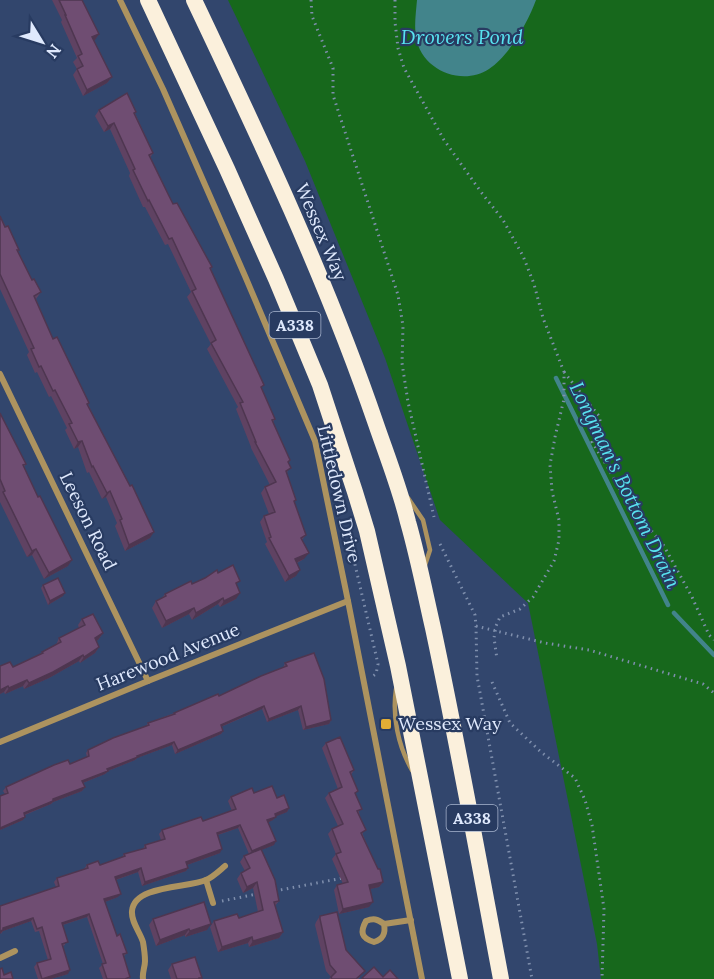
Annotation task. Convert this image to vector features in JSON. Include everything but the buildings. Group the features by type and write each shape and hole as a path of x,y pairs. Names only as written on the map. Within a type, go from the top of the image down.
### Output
{"highway":[{"name":"A338","path":"148,0 272,269 320,386 367,531 398,666 460,979"},
{"name":"Wessex Way","path":"194,0 274,171 318,273 357,370 395,479 422,577 459,749 501,979"}],"street":[{"name":"Littledown Drive","path":"120,0 163,89 315,441 422,979"},
{"name":"Leeson Road","path":"0,374 148,681"},
{"name":"Harewood Avenue","path":"0,742 348,601"},
{"path":"143,979 144,950 132,911 137,899 160,890 206,880 225,866"},
{"path":"206,880 213,903"},
{"path":"384,924 411,920"},
{"path":"0,957 15,951"}],"path":[{"path":"311,0 312,16 333,68 333,95 398,295 403,326 402,363 408,402 434,522"},
{"path":"395,0 398,48 404,68 444,140 503,220 523,256 534,284 543,318 564,372 599,416 601,425 592,442 608,465 626,500 664,546 692,597 709,635 714,640"},
{"path":"497,659 494,638 500,617 520,609 533,597 554,561 559,540 559,520 552,491 550,465 564,399 564,372"},
{"path":"436,535 475,615 477,676 532,979"},
{"path":"337,545 351,549 378,664"},
{"path":"476,627 589,651 703,684 714,693"},
{"path":"492,682 510,723 541,752 575,778 585,800 592,825 604,909 602,979"},
{"path":"271,891 353,876"},
{"path":"213,903 260,894"}],"green space":[{"path":"228,0 714,0 714,979 601,979 597,944 528,603 440,520 385,358 305,161"}],"water":[{"name":"Drovers Pond","path":"417,0 536,0 523,28 504,56 489,69 467,76 444,72 434,66 419,49 415,24"}],"waterway":[{"name":"Longman's Bottom Drain","path":"556,378 668,605"},
{"name":"Longman's Bottom Drain","path":"674,613 714,655"}],"place":[{"name":"Wessex Way","path":"386,724"}]}
